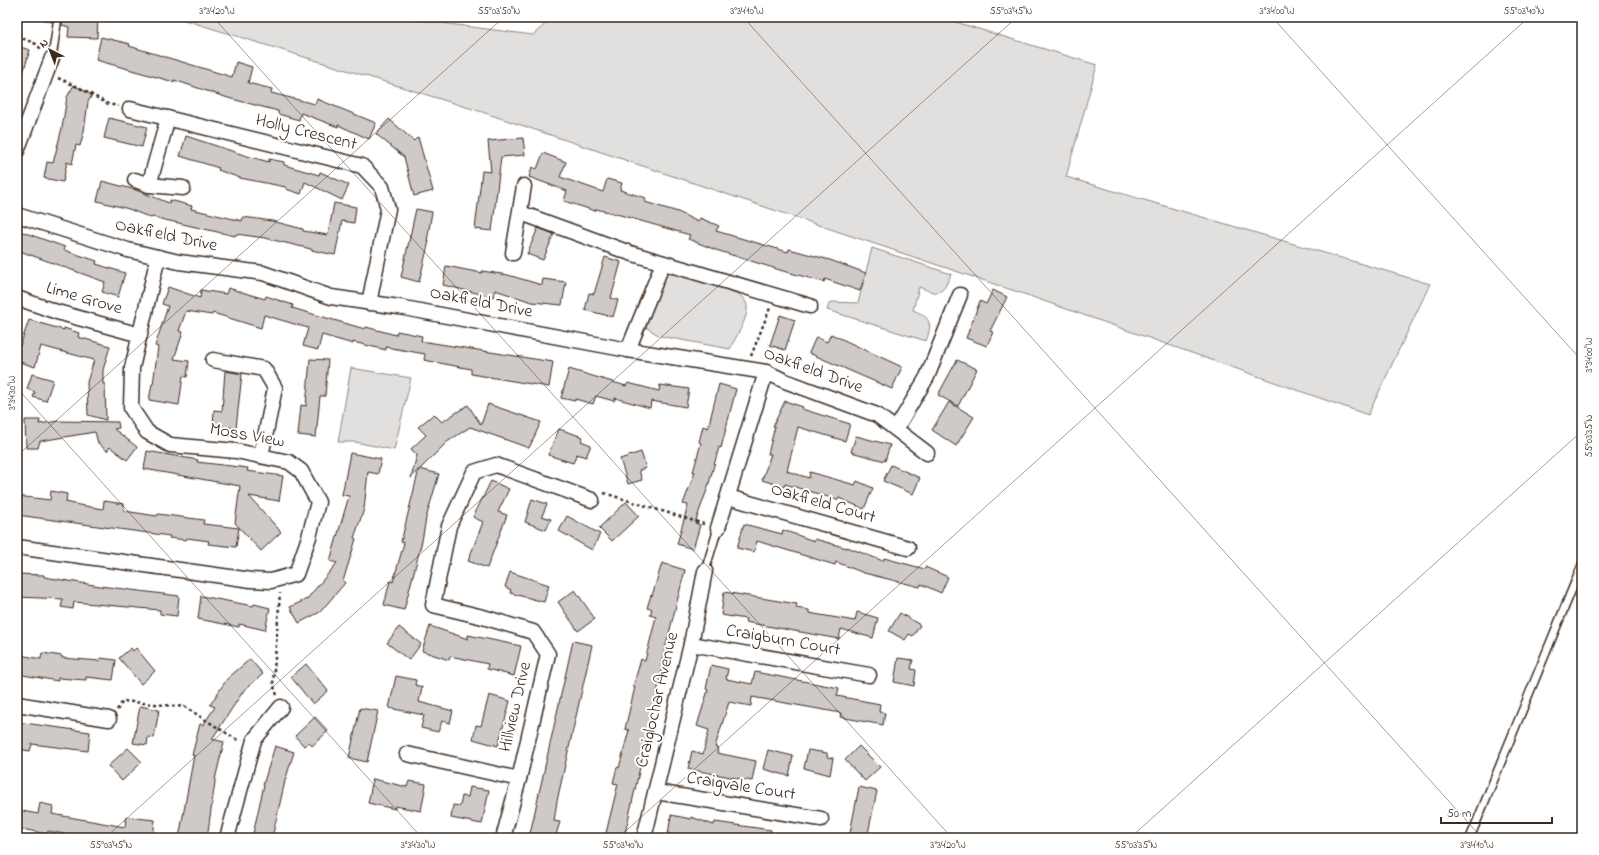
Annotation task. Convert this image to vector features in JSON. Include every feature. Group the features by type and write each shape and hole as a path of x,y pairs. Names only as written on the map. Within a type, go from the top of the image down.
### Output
{"street":[{"path":"17,151 52,58"},
{"name":"Holly Crescent","path":"130,109 362,166 382,187 388,209 368,303"},
{"path":"149,185 168,118"},
{"path":"135,180 149,185 183,188"},
{"path":"513,253 521,213 524,186"},
{"path":"521,213 630,253 810,306"},
{"name":"Oakfield Drive","path":"17,215 128,250 179,262 263,273 331,297 628,350 747,367 766,372 785,381 877,415 927,453"},
{"name":"Moss View","path":"17,547 251,580 271,581 296,574 309,537 318,502 301,471 289,462 236,450 170,444 147,432 130,408 132,368 158,257"},
{"path":"628,350 663,263"},
{"path":"896,428 927,376 960,295"},
{"name":"Lime Grove","path":"17,299 57,312 140,335"},
{"path":"213,360 264,369 275,388 261,456"},
{"path":"718,528 766,372"},
{"name":"Hillview Drive","path":"503,838 519,779 548,654 533,632 483,617 434,605 449,526 474,472 496,464 592,500"},
{"name":"Oakfield Court","path":"728,497 908,548"},
{"name":"Craiglochar Avenue","path":"644,838 691,644 706,571"},
{"name":"Craigburn Court","path":"691,644 869,675"},
{"path":"17,704 109,719"},
{"path":"227,838 254,740 281,707"},
{"name":"Hillview Drive","path":"407,754 519,779"},
{"name":"Craigvale Court","path":"656,792 821,819"}],"lane":[{"path":"52,58 58,17"},
{"path":"706,571 718,528"},
{"path":"1470,838 1582,565"}],"path":[{"path":"17,36 36,44 52,58"},
{"path":"46,73 82,88 108,104 130,109"},
{"path":"747,367 775,296"},
{"path":"592,500 601,492 718,528"},
{"path":"281,578 273,684 281,707"},
{"path":"109,719 123,701 185,707 251,749"}],"shaded area":[{"path":"175,17 395,17 533,35 553,17 939,17 1097,65 1066,177 1430,284 1368,415 1021,293 479,111"},
{"path":"872,248 951,274 945,286 939,292 919,287 913,310 923,315 928,321 929,330 926,341 827,310 830,302 858,303"},
{"path":"667,274 675,274 739,294 746,302 746,317 730,349 660,336 647,328 646,322 661,277"},
{"path":"351,368 411,378 394,450 355,442 338,442"}],"building":[{"path":"45,17 53,17 52,22 44,20"},
{"path":"63,17 98,17 97,38 68,37 69,27 62,25"},
{"path":"101,37 130,44 129,46 232,77 236,62 252,67 248,83 272,89 271,93 315,104 317,99 376,123 369,139 338,125 338,127 301,113 299,120 278,114 278,111 228,98 174,80 174,82 96,60"},
{"path":"17,46 30,50 20,83 17,82"},
{"path":"74,85 92,95 88,102 84,131 80,146 76,145 72,164 67,162 63,182 44,178 47,162 53,163 62,128 67,97"},
{"path":"109,118 147,127 142,147 104,138"},
{"path":"389,119 414,141 418,137 433,191 414,196 404,157 376,134"},
{"path":"186,136 269,162 269,159 284,162 284,165 319,175 320,172 349,185 342,200 305,182 301,194 286,189 286,187 240,178 218,170 219,168 180,156"},
{"path":"523,138 525,155 501,157 492,231 475,229 482,171 491,172 488,141"},
{"path":"543,153 566,162 560,177 603,192 607,179 622,183 620,190 646,198 645,202 678,212 698,222 700,218 719,226 716,231 788,252 789,249 830,260 866,273 860,291 825,279 824,282 716,250 688,239 690,235 613,213 596,209 595,211 564,201 567,191 529,177 532,167 537,169"},
{"path":"102,181 136,190 169,203 170,200 192,206 191,209 242,221 243,217 272,221 303,229 303,231 328,235 334,203 356,207 354,223 342,221 335,255 265,238 236,234 235,236 151,218 129,209 97,201"},
{"path":"416,209 432,212 427,241 429,241 419,282 401,277"},
{"path":"538,228 554,234 543,260 527,254"},
{"path":"17,230 65,247 64,250 97,261 96,264 125,273 118,297 102,292 105,282 17,250"},
{"path":"605,257 621,262 611,298 618,300 613,317 585,310 589,293 594,294"},
{"path":"446,266 482,273 482,271 508,275 542,285 543,279 566,282 562,305 532,302 495,290 493,297 443,285"},
{"path":"168,287 200,298 201,290 226,294 228,288 265,299 266,296 293,305 292,308 365,329 366,327 396,335 397,331 422,336 421,341 553,362 549,387 471,374 471,369 424,360 425,354 386,347 386,350 353,342 353,344 322,335 318,350 303,346 308,328 264,315 261,328 213,313 212,315 186,311 179,331 183,332 174,359 189,361 187,377 183,376 179,405 149,400 153,384 158,347 155,346 168,306 162,304"},
{"path":"993,290 1007,297 990,331 993,332 987,346 966,338 980,301 986,304"},
{"path":"780,315 795,320 785,350 770,345"},
{"path":"29,320 64,330 64,328 79,333 78,337 110,346 103,370 106,420 88,415 87,382 94,360 41,346 35,367 17,361 17,345 20,346"},
{"path":"831,334 902,367 892,389 809,353 816,337 827,342"},
{"path":"310,359 328,360 325,396 320,396 316,437 298,435 301,405 306,406"},
{"path":"957,360 977,369 958,406 938,395"},
{"path":"569,369 626,386 628,383 659,391 660,385 689,389 686,407 651,401 650,408 615,398 614,401 596,396 593,404 575,399 575,401 561,398"},
{"path":"225,371 242,374 236,428 213,426 214,410 222,411"},
{"path":"32,374 53,380 46,401 33,397 35,392 27,389"},
{"path":"719,384 736,389 721,448 719,447 708,487 695,523 700,525 693,549 677,544 688,505 683,504 695,472 693,472 701,443 699,442 703,426 708,428"},
{"path":"785,401 803,407 802,409 850,424 845,441 798,427 787,471 809,478 810,472 855,485 857,481 873,488 864,509 839,498 838,500 785,484 784,487 762,480 771,454 768,454 775,426 773,426"},
{"path":"949,402 974,417 956,446 932,430"},
{"path":"488,404 541,422 529,448 470,427 447,442 420,469 439,474 426,518 422,541 404,610 384,605 390,581 393,582 404,543 401,542 419,469 411,478 417,455 411,449 426,435 418,427 434,414 442,422 468,405 481,425"},
{"path":"25,420 40,420 39,424 58,421 118,422 119,428 114,429 137,447 127,460 110,447 107,451 98,443 95,432 40,441 38,448 26,448"},
{"path":"559,429 583,437 581,441 591,445 586,457 577,454 573,463 548,455"},
{"path":"856,436 890,445 885,461 851,452"},
{"path":"147,451 198,460 197,462 248,468 247,471 283,476 279,501 249,496 281,532 261,551 235,523 240,486 144,469"},
{"path":"641,452 646,468 639,470 642,480 628,484 620,459"},
{"path":"350,453 381,459 378,474 368,472 364,509 354,538 356,539 343,581 345,583 320,612 299,623 290,607 307,599 337,563 330,561 349,496 342,495"},
{"path":"891,465 920,478 913,494 883,481"},
{"path":"491,481 509,489 498,512 507,515 487,568 468,561 483,522 473,517"},
{"path":"51,491 67,494 66,502 79,505 103,509 104,501 124,504 124,511 157,516 158,514 204,520 203,524 239,528 236,547 208,544 209,541 187,538 186,540 169,538 170,536 17,515 17,496 50,500"},
{"path":"532,499 547,504 542,516 551,519 546,530 525,522"},
{"path":"626,502 639,516 612,541 599,528"},
{"path":"567,516 600,534 592,550 559,531"},
{"path":"744,524 782,534 783,530 814,541 815,539 847,547 883,561 884,558 925,569 925,567 948,577 941,593 921,584 920,587 864,573 836,562 835,565 757,541 754,552 737,548"},
{"path":"662,563 685,570 661,665 663,666 624,838 608,838 609,834 606,833 618,784 613,783 617,767 619,768 629,730 625,729 635,687 633,687 641,659 645,661 656,617 650,615 652,609 647,608"},
{"path":"510,572 549,585 544,602 510,593 511,590 505,587"},
{"path":"17,574 44,575 44,577 100,586 179,596 177,616 160,614 160,610 74,602 73,609 61,607 63,599 17,597"},
{"path":"575,590 595,619 578,631 558,602"},
{"path":"724,592 797,604 796,608 809,610 809,613 855,621 857,612 878,618 873,638 841,629 839,639 745,622 746,619 721,615"},
{"path":"201,596 270,608 265,630 239,624 239,627 198,619"},
{"path":"900,613 920,625 913,636 909,634 905,640 889,631"},
{"path":"430,626 468,639 468,635 521,646 514,676 487,669 488,664 450,656 449,660 422,651"},
{"path":"399,627 421,644 409,660 387,643"},
{"path":"573,641 592,645 557,801 554,821 560,822 555,838 529,838"},
{"path":"131,648 133,651 136,648 155,671 141,684 119,658"},
{"path":"42,653 62,656 62,658 100,661 100,658 116,660 113,680 86,677 86,680 58,678 58,681 17,674 20,655 41,659"},
{"path":"898,658 913,660 911,669 916,670 914,686 894,682"},
{"path":"250,659 263,674 244,690 212,739 224,742 216,775 207,838 179,838 194,755 192,755 200,724 203,725 215,707 210,705 227,679"},
{"path":"306,664 328,691 313,704 291,677"},
{"path":"711,665 728,669 726,679 752,684 755,672 839,688 837,696 880,704 879,712 885,713 883,725 840,717 841,713 752,697 751,706 729,702 715,747 718,748 717,753 756,761 752,781 688,769 692,751 703,754 709,730 697,726 708,690 706,689"},
{"path":"396,676 416,680 415,685 422,687 419,702 453,711 450,723 442,721 438,732 421,728 424,715 389,708"},
{"path":"489,695 510,701 498,746 473,739 476,725 481,726"},
{"path":"140,706 159,710 154,738 148,737 147,745 133,743"},
{"path":"360,708 378,711 367,762 349,758"},
{"path":"315,717 328,731 312,746 309,742 304,746 295,736"},
{"path":"17,722 90,732 88,751 32,744 30,751 18,749 19,741 17,741"},
{"path":"275,746 294,752 285,781 272,838 252,838 263,785"},
{"path":"859,746 880,767 865,781 845,760"},
{"path":"128,748 142,762 122,781 108,766"},
{"path":"768,750 793,756 789,776 763,769"},
{"path":"808,750 827,753 827,757 833,758 830,775 804,768"},
{"path":"373,779 407,787 409,781 426,784 421,811 395,806 395,809 368,803"},
{"path":"470,787 489,790 482,824 451,818 453,805 460,806 462,796 468,797"},
{"path":"859,787 877,791 867,838 849,838"},
{"path":"40,803 53,806 52,814 125,827 126,817 155,820 153,838 86,838 48,831 47,834 17,828 17,810 38,814"},
{"path":"671,815 691,819 691,817 714,825 715,822 771,830 770,838 685,838 668,834"}]}
